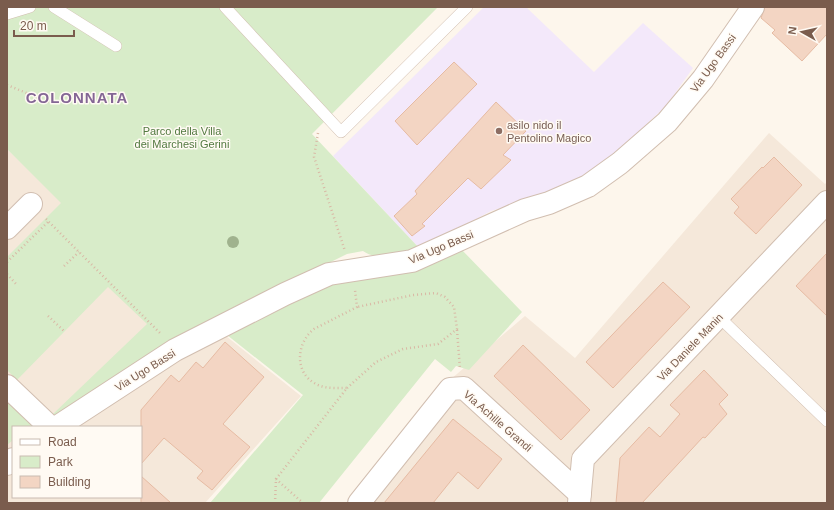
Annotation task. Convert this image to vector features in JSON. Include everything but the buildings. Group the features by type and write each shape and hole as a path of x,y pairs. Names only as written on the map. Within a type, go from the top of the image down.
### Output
{"street":[{"name":"Via Ugo Bassi","path":"59,426 185,344 315,280 329,274 412,261 525,210 549,203 588,186 620,163 667,122 703,79 753,7"},
{"name":"Via Daniele Manin","path":"580,498 582,459 827,202"},
{"path":"7,228 31,204"},
{"path":"7,386 49,426"},
{"name":"Via Achille Grandi","path":"359,503 450,390 464,388 580,498"}],"lane":[{"path":"7,14 30,7"},
{"path":"54,7 116,46"},
{"path":"226,7 342,132 467,7"},
{"path":"718,316 827,421"}],"path":[{"path":"7,85 51,103"},
{"path":"318,133 314,157 352,270 357,307"},
{"path":"31,204 164,338"},
{"path":"7,262 48,222"},
{"path":"64,266 78,252"},
{"path":"7,274 16,284"},
{"path":"347,388 321,386 312,382 302,369 300,351 302,342 307,334 357,307 413,295 436,293 445,298 454,308 464,388"},
{"path":"48,316 65,332"},
{"path":"275,503 276,479 347,388 376,362 403,349 438,344 457,329"},
{"path":"276,479 303,503"}],"shaded area":[{"name":"asilo nido il Pentolino Magico","path":"484,7 526,7 594,72 643,23 693,68 666,106 608,160 563,188 491,211 420,249 333,156"},
{"path":"769,133 825,184 827,182 827,503 350,503 444,385 525,316 575,358"},
{"path":"7,149 193,327 226,336 301,396 205,503 7,503"}],"green space":[{"name":"Parco della Villa dei Marchesi Gerini","path":"7,7 438,7 312,134 420,249 384,257 369,254 363,251 347,254 197,328 56,417 53,414 147,324 108,287 17,380 7,370 7,257 61,203 7,149"},
{"path":"461,249 522,312 469,370 456,366 451,372 435,359 319,503 210,503 303,395 227,335 334,280"},
{"path":"7,401 35,426 12,426 12,441 7,445"}],"place":[{"name":"asilo nido il Pentolino Magico","path":"499,131"}],"district":[{"name":"COLONNATA","path":"77,98"}]}
